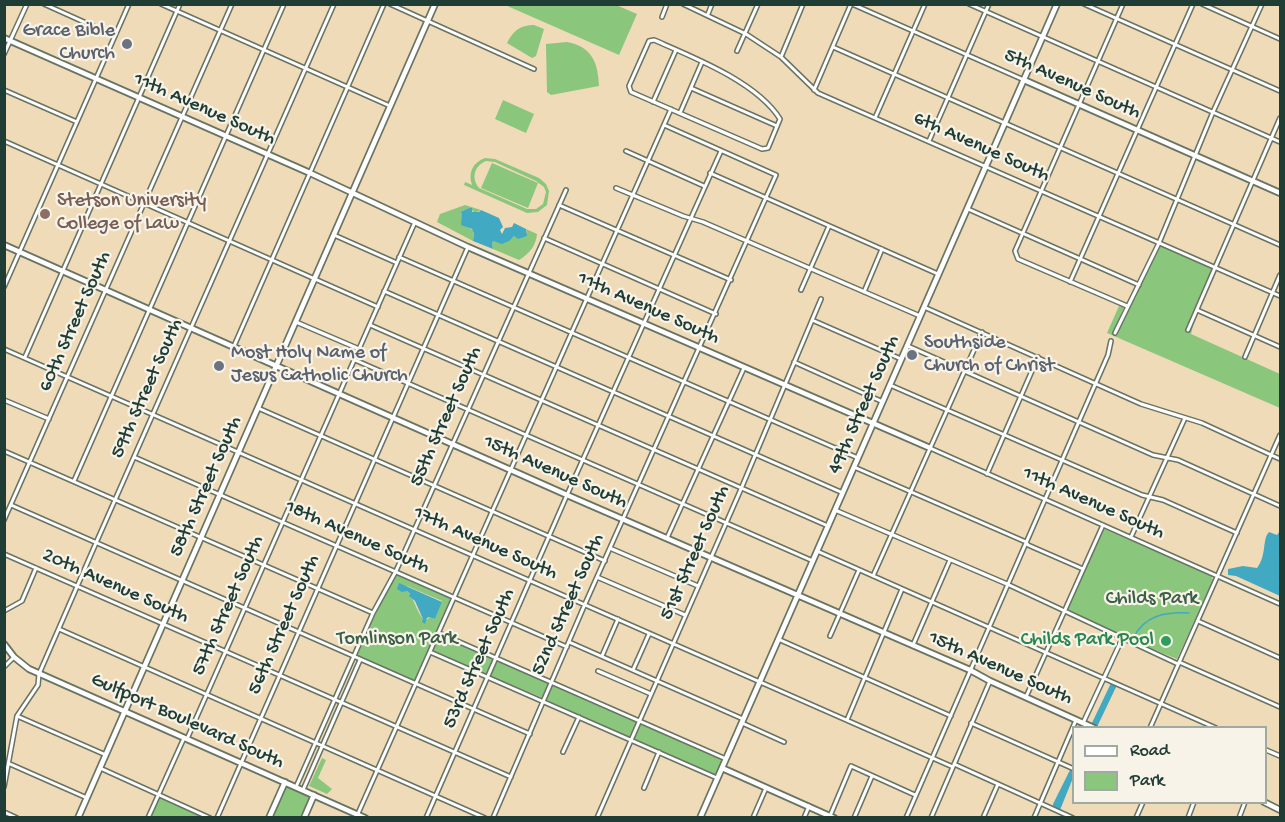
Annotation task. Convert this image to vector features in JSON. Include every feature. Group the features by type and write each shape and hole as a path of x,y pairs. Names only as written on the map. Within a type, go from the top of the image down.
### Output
{"street":[{"path":"4,54 27,4"},
{"path":"44,4 115,36"},
{"path":"4,287 129,4"},
{"path":"161,4 391,106"},
{"path":"25,358 180,4"},
{"name":"60th Street South","path":"4,520 232,4"},
{"path":"74,482 284,4"},
{"name":"59th Street South","path":"4,787 10,764 12,732 17,716 39,685 39,674 58,629 334,4"},
{"path":"234,347 384,4"},
{"path":"390,4 534,69"},
{"name":"58th Street South","path":"78,818 435,4"},
{"path":"662,16 667,4"},
{"name":"6th Avenue South","path":"683,4 746,34 781,57 814,90 1281,296"},
{"path":"707,15 712,4"},
{"path":"737,51 758,4"},
{"path":"781,57 803,4"},
{"path":"814,90 852,4"},
{"name":"5th Avenue South","path":"852,4 1281,193"},
{"path":"875,118 925,4"},
{"path":"969,4 1281,142"},
{"path":"929,141 989,4"},
{"name":"49th Street South","path":"700,818 1057,4"},
{"path":"1084,4 1281,92"},
{"path":"1123,4 1015,251 1015,256 1127,306"},
{"path":"1070,282 1193,4"},
{"path":"1202,4 1281,39"},
{"path":"1115,333 1159,243 1213,112 1262,4"},
{"name":"11th Avenue South","path":"4,38 310,173 586,299 1281,604"},
{"path":"652,40 676,50 720,70 746,87 762,99 780,119 765,150 653,102 629,89 649,41 652,40"},
{"path":"833,47 1281,245"},
{"path":"653,102 676,50"},
{"path":"680,113 702,62"},
{"path":"691,88 777,126"},
{"path":"4,90 77,122"},
{"path":"357,816 671,109"},
{"path":"1188,330 1281,118"},
{"path":"664,126 721,151"},
{"path":"4,141 378,307"},
{"path":"626,151 704,186"},
{"name":"53rd Street South","path":"426,818 513,623 582,460 721,151"},
{"name":"52nd Street South","path":"493,818 585,604 776,176 721,151"},
{"path":"710,173 938,274"},
{"path":"616,188 690,219 704,222 920,316"},
{"name":"55th Street South","path":"296,787 373,613 396,572 566,190"},
{"path":"559,205 731,280"},
{"path":"967,209 1139,285"},
{"name":"57th Street South","path":"148,818 207,695 415,222"},
{"path":"801,290 829,226"},
{"path":"334,236 397,263"},
{"path":"544,238 716,314"},
{"name":"15th Avenue South","path":"4,245 623,520 970,670 1090,726"},
{"name":"56th Street South","path":"217,818 468,246"},
{"path":"864,292 882,249"},
{"path":"399,257 858,458"},
{"path":"1245,357 1281,275"},
{"path":"384,291 843,493"},
{"name":"51st Street South","path":"598,817 821,299"},
{"path":"924,307 1142,404 1202,423 1281,459"},
{"path":"1196,309 1281,347"},
{"path":"812,320 901,359"},
{"path":"296,322 359,350"},
{"path":"370,325 828,526"},
{"path":"873,576 982,332"},
{"path":"906,818 1096,383 1111,347 1111,341"},
{"path":"907,346 1153,455 1178,460 1281,506"},
{"name":"17th Avenue South","path":"4,349 931,758 998,784 1073,818"},
{"path":"987,474 1038,357"},
{"path":"354,360 813,561"},
{"path":"794,362 883,402"},
{"path":"667,538 744,368"},
{"path":"890,385 1061,461 1150,497 1163,500 1237,533"},
{"path":"4,400 49,419"},
{"path":"258,408 605,561"},
{"path":"1131,537 1185,418"},
{"path":"1151,726 1281,435"},
{"path":"4,451 373,613"},
{"name":"18th Avenue South","path":"134,457 567,647"},
{"path":"854,467 1083,569"},
{"path":"11,505 530,734"},
{"path":"835,510 1007,584 1122,639 1281,707"},
{"path":"1026,697 1103,525"},
{"path":"611,548 698,586"},
{"path":"817,551 1212,726"},
{"name":"20th Avenue South","path":"4,554 511,777"},
{"path":"913,645 950,560"},
{"path":"4,610 22,601 36,568"},
{"path":"830,636 859,570"},
{"path":"597,577 685,615"},
{"path":"847,721 902,589"},
{"path":"602,656 618,619"},
{"path":"1198,621 1281,658"},
{"path":"58,629 485,818"},
{"path":"439,633 726,759"},
{"path":"633,670 650,633"},
{"path":"778,639 951,716"},
{"path":"1083,723 1122,639"},
{"path":"569,642 784,742"},
{"name":"Gulfport Boulevard South","path":"4,644 14,657 39,674 365,818"},
{"path":"430,651 717,778"},
{"path":"4,667 14,657"},
{"path":"303,790 361,659"},
{"path":"598,671 651,694"},
{"path":"931,818 990,681"},
{"path":"17,716 106,755"},
{"path":"563,752 579,717"},
{"path":"1073,726 1076,720"},
{"path":"971,723 1072,768"},
{"path":"1034,818 1072,729"},
{"path":"1267,750 1281,756"},
{"path":"644,789 659,752"},
{"path":"10,764 87,798"},
{"path":"722,768 832,817 851,766 915,795"},
{"path":"100,768 210,818"},
{"path":"854,818 872,776"},
{"path":"269,818 285,782"},
{"path":"984,818 998,784"},
{"path":"753,818 766,788"},
{"path":"304,818 314,795"},
{"path":"1267,803 1281,810"},
{"path":"1136,818 1142,804"},
{"path":"804,818 809,807"},
{"path":"4,812 17,818"}],"green space":[{"path":"505,5 616,5 637,14 619,55"},
{"path":"534,25 544,29 536,56 532,58 507,43 518,30"},
{"path":"567,42 576,44 592,57 597,70 599,86 551,95 547,92 546,44"},
{"path":"503,100 534,114 526,133 495,119"},
{"path":"485,158 495,159 539,178 546,184 549,191 547,205 538,212 527,213 464,185 465,182 472,185 472,169","holes":["486,161 495,162 544,187 546,192 543,204 536,209 527,209 479,188 475,180 476,169"]},
{"path":"492,163 538,183 528,208 481,188"},
{"path":"465,205 481,210 475,213 469,208 460,212 462,224 474,231 473,241 437,222 440,214"},
{"path":"526,229 537,234 531,249 519,260 493,249 493,241 504,243 514,236 527,233"},
{"path":"1159,245 1212,269 1185,331 1188,332 1196,314 1191,334 1280,374 1280,408 1107,333 1119,306 1124,307 1113,334 1116,335"},
{"name":"Childs Park","path":"1104,529 1211,575 1213,580 1177,659 1130,640 1067,609"},
{"name":"Tomlinson Park","path":"396,574 452,598 415,682 357,656","holes":["407,586 442,601 435,619 430,617 425,621 407,591"]},
{"path":"440,635 494,659 487,675 433,651"},
{"path":"497,660 550,683 543,698 490,676"},
{"path":"553,685 637,722 631,738 546,700"},
{"path":"640,723 721,759 722,763 717,774 714,775 634,739"},
{"path":"322,758 326,760 318,778 332,789 327,794 309,786"},
{"path":"286,786 311,797 302,817 272,818"},
{"path":"159,796 206,818 150,818"}],"water":[{"path":"472,208 472,212 481,210 499,218 503,227 500,230 502,234 505,228 512,227 514,223 526,229 527,236 518,239 514,236 502,244 493,241 493,249 473,241 472,229 461,225 462,214 460,212"},
{"path":"1280,531 1280,596 1236,576 1228,575 1228,569 1243,566 1257,568 1262,558 1267,535 1269,532 1277,535"},
{"path":"399,583 442,602 435,619 429,617 425,624 422,622 423,619 415,601 409,596 410,594 397,589"},
{"path":"1111,683 1117,685 1097,726 1091,725"},
{"path":"1070,770 1072,771 1072,780 1060,810 1053,807"}],"waterway":[{"path":"1133,638 1143,624 1157,616 1189,613"}],"place":[{"name":"Grace Bible Church","path":"127,44"},
{"name":"Stetson University College of Law","path":"45,214"},
{"name":"Southside Church of Christ","path":"912,355"},
{"name":"Most Holy Name of Jesus Catholic Church","path":"219,366"},
{"name":"Childs Park Pool","path":"1166,641"}]}
